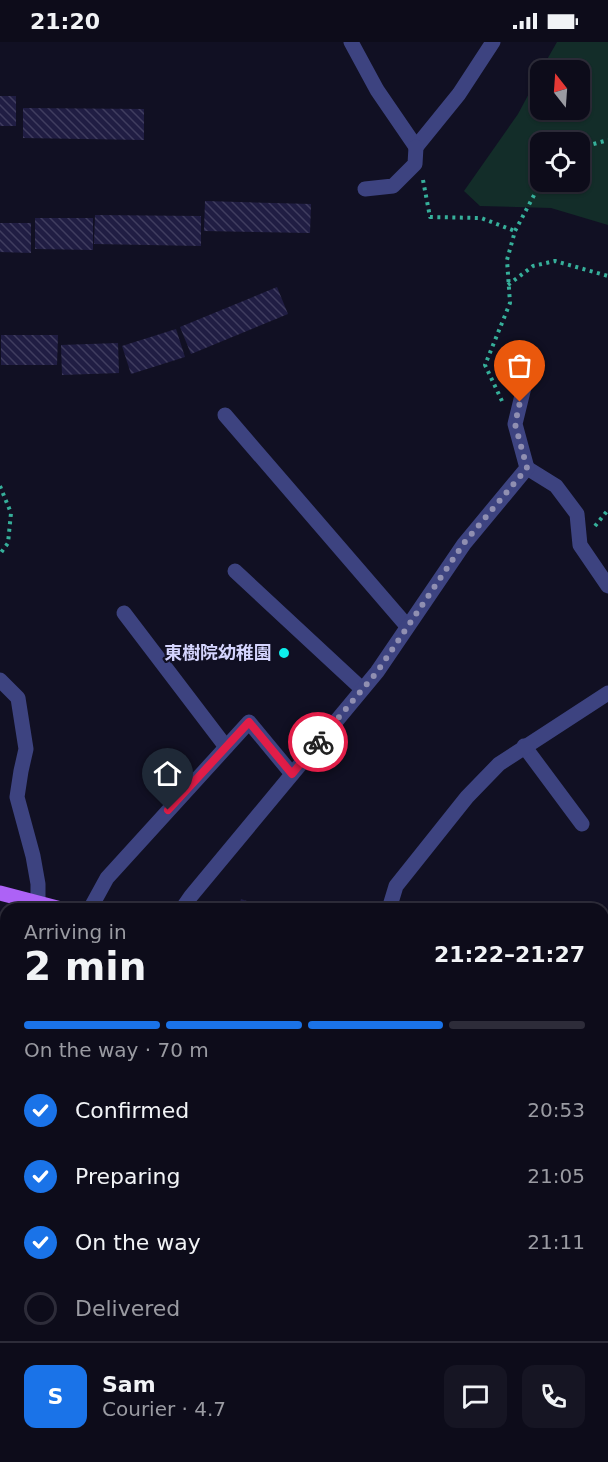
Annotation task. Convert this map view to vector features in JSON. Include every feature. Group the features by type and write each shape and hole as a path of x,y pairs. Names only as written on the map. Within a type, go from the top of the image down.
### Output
{"main road":[{"path":"0,893 38,903"}],"street":[{"path":"351,42 377,90 416,147"},
{"path":"364,189 393,186 415,164 416,147 459,94 493,42"},
{"path":"526,379 515,424 527,468 556,486 576,514 580,545 608,586"},
{"path":"225,415 407,626"},
{"path":"186,903 377,672 464,543 527,468"},
{"path":"235,571 362,689"},
{"path":"124,613 226,747"},
{"path":"0,680 7,696 18,698 26,749 17,797 33,856 38,884 38,903"},
{"path":"391,903 396,886 467,796 499,764 608,693"},
{"path":"93,903 107,878 249,722 292,774"},
{"path":"524,746 582,824"}],"path":[{"path":"590,145 608,140"},
{"path":"416,147 430,217 481,218 515,231"},
{"path":"515,424 484,365 510,303 507,260 515,231 536,192"},
{"path":"508,285 533,266 555,261 608,276"},
{"path":"0,486 12,513 8,543 0,554"}],"green space":[{"path":"557,42 608,42 608,225 551,208 480,206 464,191 518,114 530,92 530,120 590,120 590,60 547,60"}],"building":[{"path":"0,96 16,96 16,126 0,126"},
{"path":"23,108 144,109 144,140 23,138"},
{"path":"205,201 311,204 310,233 204,231"},
{"path":"95,215 201,216 201,246 94,244"},
{"path":"35,218 93,218 93,250 35,249"},
{"path":"0,223 31,223 31,253 0,252"},
{"path":"277,287 288,314 191,354 180,327"},
{"path":"176,329 185,357 131,374 122,346"},
{"path":"1,335 58,335 57,365 1,365"},
{"path":"118,343 119,373 62,375 61,345"},
{"path":"241,899 252,903 240,903"}],"way so far":[{"path":"318,742 377,672 464,543 527,468 515,424 520,402"}],"place":[{"name":"東樹院幼稚園","path":"284,653"}],"route":[{"path":"168,810 249,722 292,774 318,742"}]}
